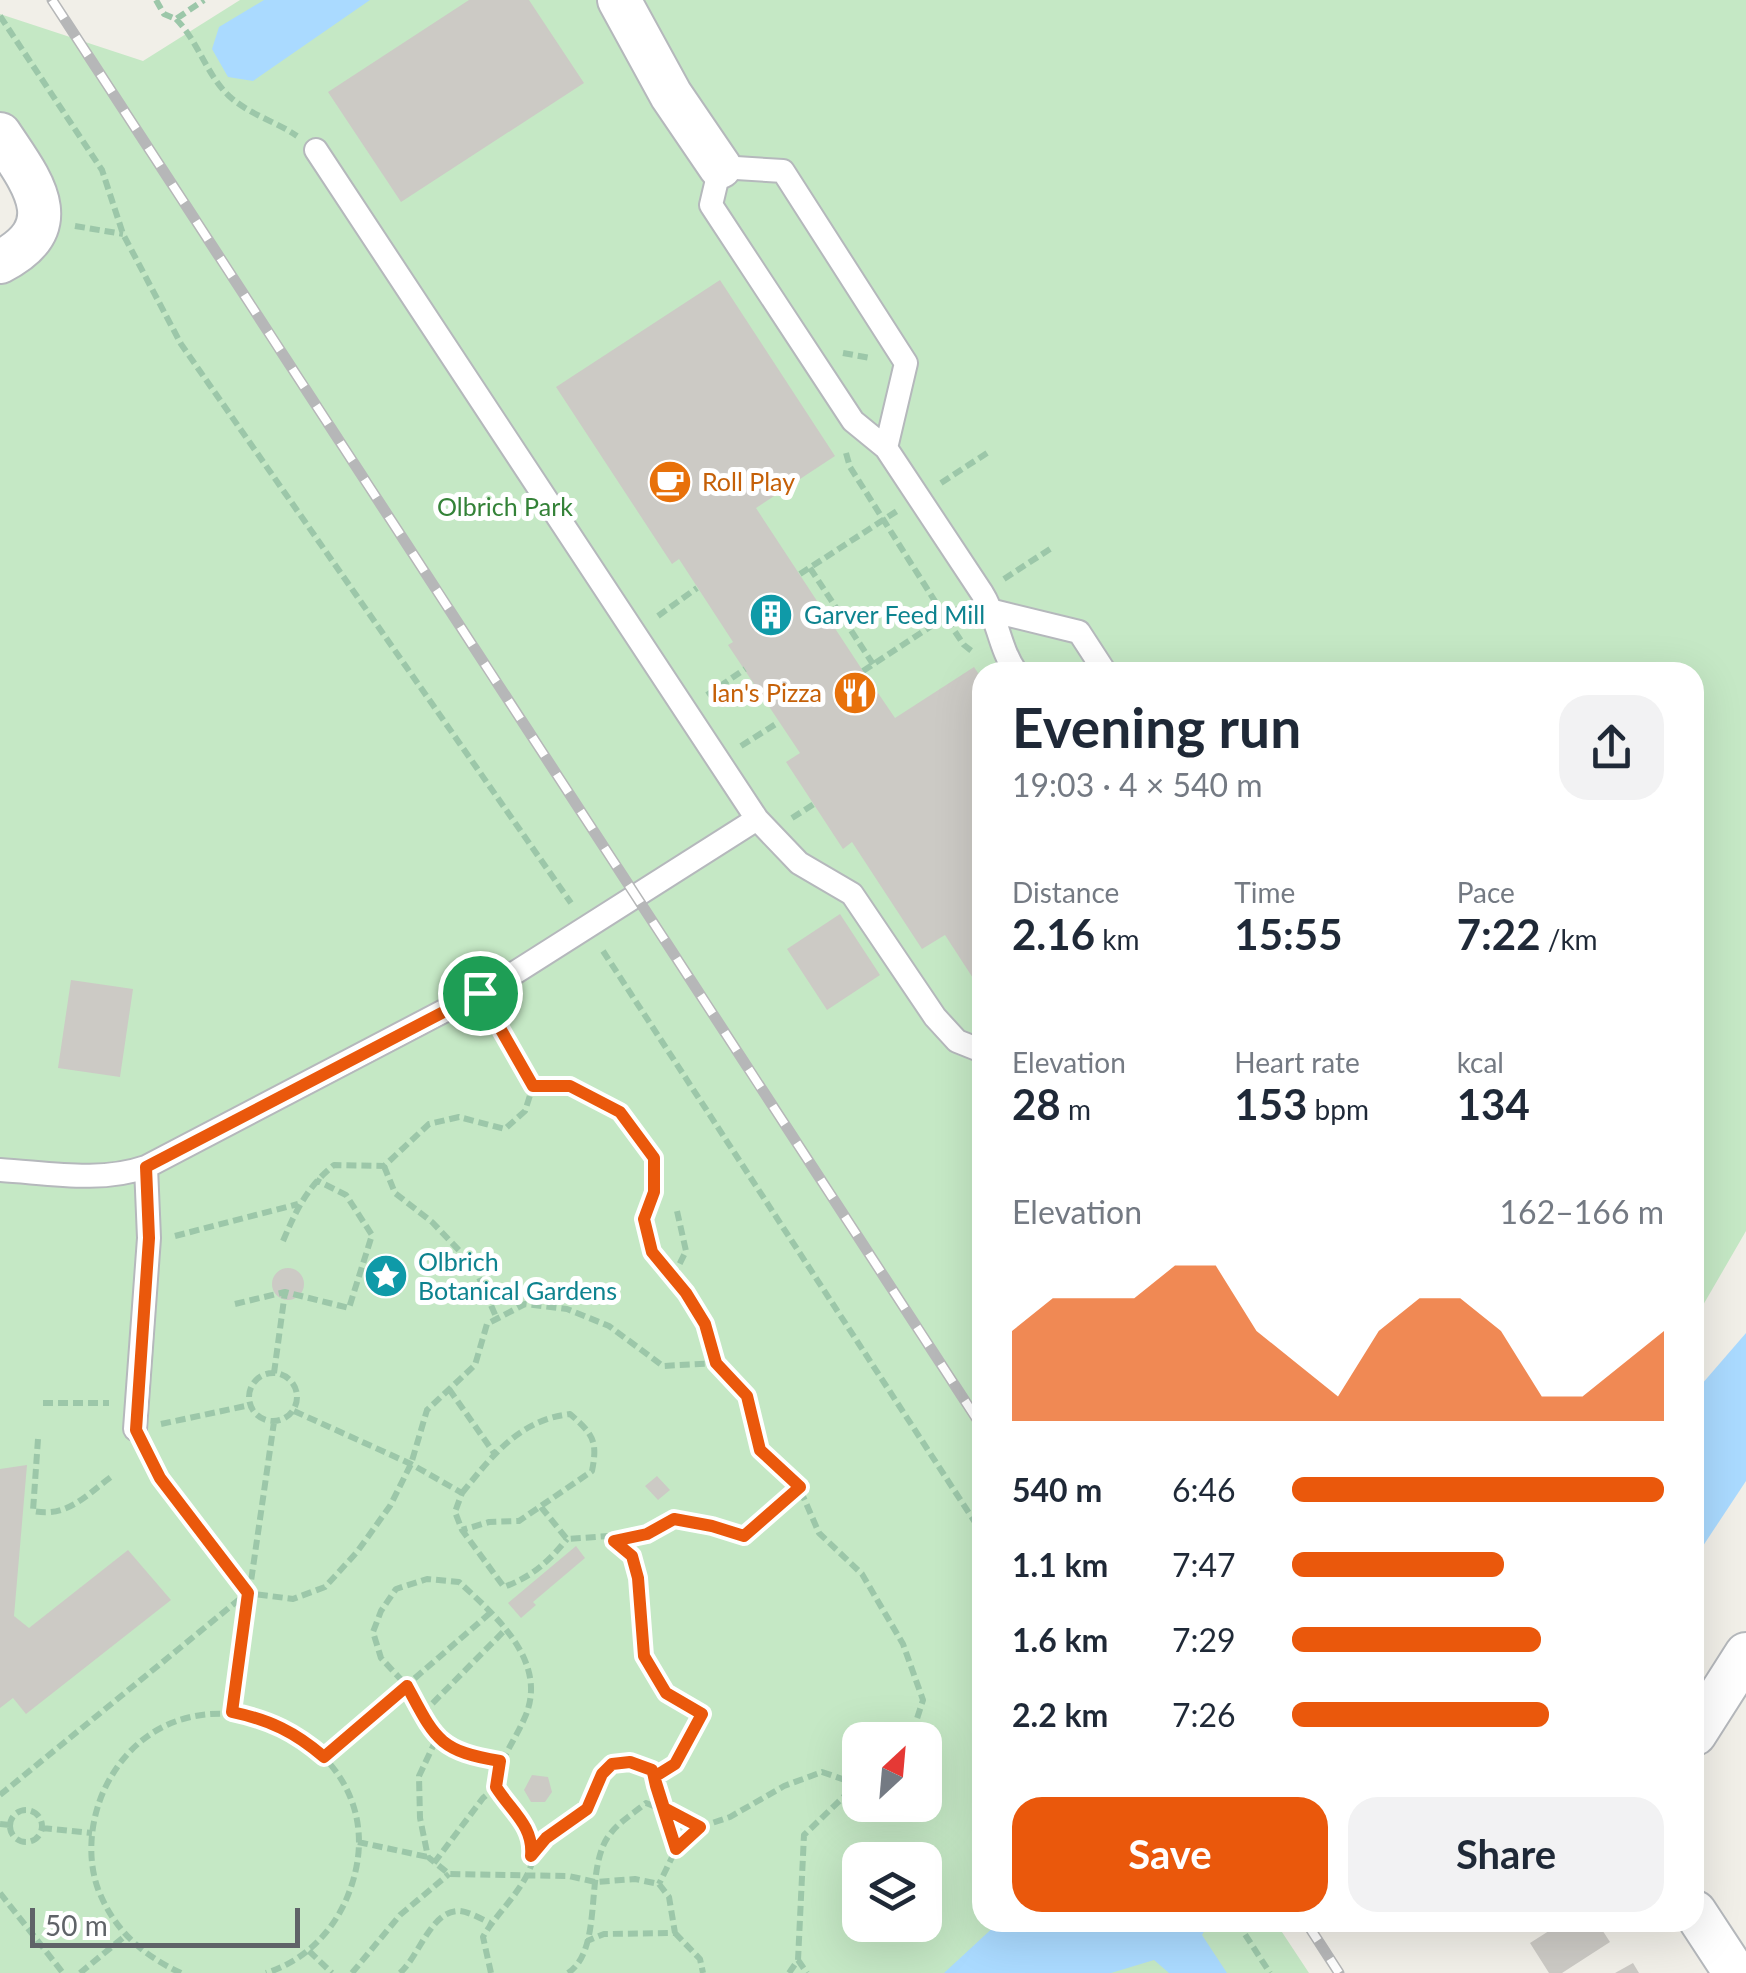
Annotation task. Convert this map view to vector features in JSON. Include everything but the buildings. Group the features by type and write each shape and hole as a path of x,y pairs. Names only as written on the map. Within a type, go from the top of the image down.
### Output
{"street":[{"path":"619,0 715,186"},
{"path":"0,134 32,182 39,198 40,220 36,233 0,262"},
{"path":"1704,1720 1746,1654"},
{"path":"1704,1926 1735,1973"}],"lane":[{"path":"316,150 758,819 799,863 852,894 935,1017 957,1041 972,1047"},
{"path":"886,448 906,363 783,171 715,186 852,422 886,448 993,611 1008,662"},
{"path":"993,611 1078,632 1098,662"},
{"path":"0,1170 95,1176 127,1174 146,1167 505,979 758,819"},
{"path":"136,1430 149,1238 146,1167"}],"path":[{"path":"156,0 164,14 176,19 186,30 212,76 230,96 252,115 282,126 316,150"},
{"path":"176,19 204,0"},
{"path":"0,16 102,170 123,234 180,344 587,927 972,1518"},
{"path":"40,220 123,234"},
{"path":"810,568 873,664"},
{"path":"634,633 698,588"},
{"path":"685,709 745,669"},
{"path":"718,760 779,722"},
{"path":"283,1241 299,1204 316,1180 334,1165 384,1166 429,1124 459,1117 505,1130 524,1111 533,1086 480,993"},
{"path":"533,1086 570,1086 620,1112 654,1158 654,1192 644,1219 652,1252 705,1324 716,1363 747,1396 760,1450 800,1487 819,1533 862,1574 903,1644 923,1700 916,1722"},
{"path":"384,1166 395,1193 432,1222 474,1266 496,1319"},
{"path":"235,1304 284,1292 349,1308 372,1235 346,1195 316,1180"},
{"path":"149,1238 187,1236 299,1204"},
{"path":"673,1277 686,1251 677,1211"},
{"path":"274,1372 284,1292"},
{"path":"43,1403 106,1400 136,1430 160,1478 248,1593 293,1599 325,1586 358,1552 390,1506 411,1464 427,1410 475,1365 487,1324 525,1304 568,1308 608,1326 663,1366 716,1363"},
{"path":"274,1372 293,1382 298,1396 289,1416 274,1422 259,1417 250,1405 254,1383 274,1372"},
{"path":"449,1389 494,1453"},
{"path":"136,1430 250,1405"},
{"path":"294,1410 411,1464 462,1493"},
{"path":"462,1530 489,1522 519,1521 592,1472 596,1451 590,1431 570,1414 551,1416 526,1428 494,1453 462,1493 454,1512 462,1530 504,1587 543,1567 567,1539 609,1536 632,1556 638,1578 644,1656 666,1693 702,1714 675,1764 654,1777"},
{"path":"232,1712 274,1422"},
{"path":"38,1439 34,1511 50,1514 71,1506 111,1478"},
{"path":"614,1541 647,1534 674,1519 744,1536 800,1487"},
{"path":"540,1508 567,1539"},
{"path":"431,1860 496,1787 500,1761 522,1726 534,1687 518,1645 458,1582 427,1579 396,1589 373,1632 381,1658 407,1686 436,1740 471,1757 500,1761"},
{"path":"0,1795 248,1593"},
{"path":"324,1757 490,1613"},
{"path":"422,1714 505,1630"},
{"path":"181,1973 150,1958 125,1936 106,1908 94,1876 92,1833 96,1805 114,1770 140,1742 168,1724 200,1714 232,1712 266,1719 298,1734 324,1757 342,1782 354,1811 356,1873 347,1902 331,1929 309,1951 266,1973"},
{"path":"431,1860 420,1818 418,1776 436,1740"},
{"path":"531,1856 546,1838 587,1809 602,1774 612,1764 630,1762 652,1770 676,1849"},
{"path":"660,1884 676,1849 700,1827 730,1817 784,1786 822,1772 842,1778"},
{"path":"491,1973 482,1937 528,1874 532,1843 528,1827 496,1787"},
{"path":"789,1973 798,1960 804,1836 842,1799"},
{"path":"575,1971 587,1942 595,1882 610,1834 646,1804 664,1808 700,1827"},
{"path":"28,1810 37,1814 42,1828 33,1841 22,1842 13,1836 10,1825 14,1816 28,1810"},
{"path":"0,1824 10,1825"},
{"path":"42,1828 92,1833"},
{"path":"358,1842 431,1860 448,1874 569,1876 595,1882 635,1878 660,1884 669,1897 675,1933 700,1960 703,1973"},
{"path":"352,1973 400,1915 448,1874"},
{"path":"0,1893 62,1973"},
{"path":"400,1973 416,1960 424,1937 442,1916 460,1911 490,1923"},
{"path":"1244,1932 1270,1973"},
{"path":"587,1942 604,1934 675,1933"},
{"path":"80,1973 125,1936"},
{"path":"309,1951 332,1973"},
{"path":"798,1960 807,1973"}],"green space":[{"name":"Olbrich Park","path":"240,0 1746,0 1746,1231 1704,1303 1704,662 972,662 972,1932 1282,1932 1309,1973 0,1973 0,262 36,233 0,134 0,14 143,61"}],"water":[{"path":"264,0 370,0 253,81 228,77 212,49 219,27"},
{"path":"1746,1333 1746,1481 1704,1544 1704,1382"},
{"path":"988,1932 1204,1932 1202,1935 1227,1973 1169,1973 1154,1960 1111,1973 944,1973"}],"railway":[{"path":"52,0 972,1412"},
{"path":"1312,1932 1339,1973"}],"place":[{"name":"Roll Play","path":"670,482"},
{"name":"Garver Feed Mill","path":"771,615"},
{"name":"Ian's Pizza","path":"855,693"},
{"name":"Olbrich Botanical Gardens","path":"386,1276"}],"route":[{"path":"480,993 146,1167 149,1238 136,1430 160,1478 248,1593 232,1712 266,1719 298,1734 324,1757 407,1686 436,1740 471,1757 500,1761 496,1787 528,1827 531,1856 546,1838 587,1809 592,1792 612,1764 630,1762 652,1770 656,1786 664,1808 700,1827 676,1849 668,1820 656,1786 654,1777 675,1764 702,1714 666,1693 644,1656 638,1578 632,1556 614,1541 647,1534 674,1519 744,1536 800,1487 760,1450 747,1396 716,1363 705,1324 686,1293 652,1252 644,1219 654,1192 654,1158 620,1112 570,1086 533,1086 480,993"}]}
